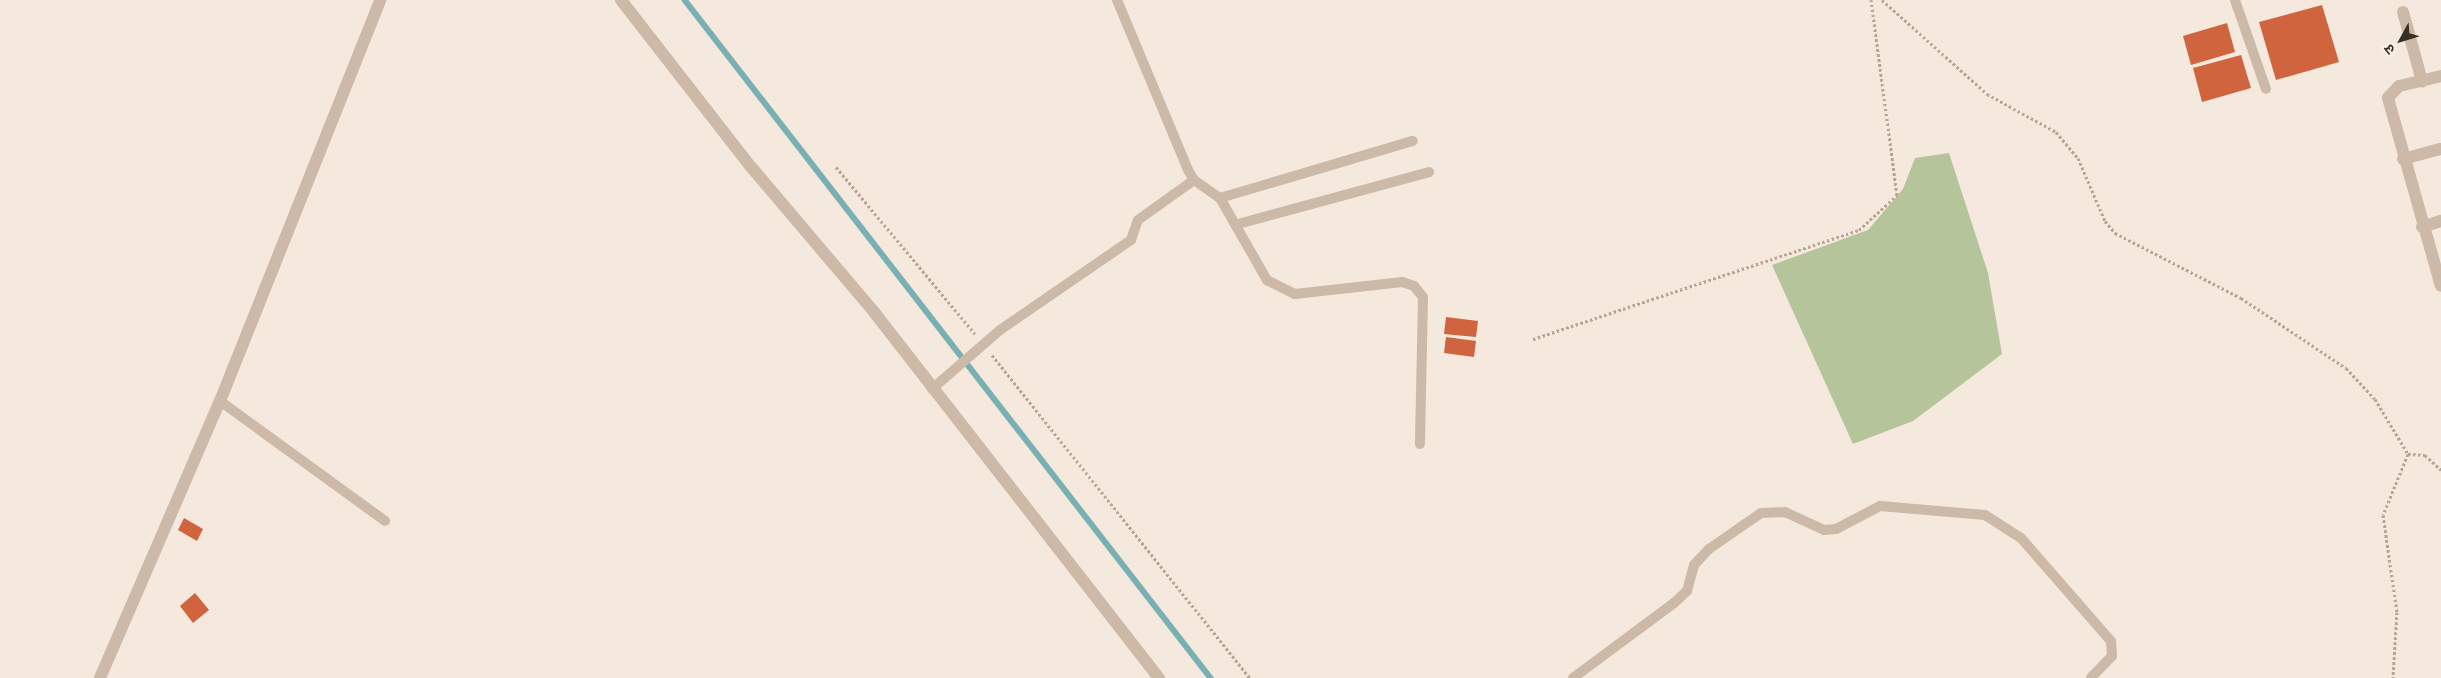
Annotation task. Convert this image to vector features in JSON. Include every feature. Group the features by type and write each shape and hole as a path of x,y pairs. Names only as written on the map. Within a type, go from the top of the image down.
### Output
{"street":[{"path":"100,678 220,400 380,0"},
{"path":"621,0 932,389 1159,678"},
{"path":"2403,12 2422,81"},
{"path":"2441,76 2399,86 2388,98 2422,227 2441,286"},
{"path":"2403,159 2441,149"},
{"path":"2422,227 2441,221"}],"lane":[{"path":"1117,0 1194,180 1220,198 1238,224 1268,280 1280,290 1295,294 1402,282 1414,286 1423,297 1420,444"},
{"path":"2235,0 2266,89"},
{"path":"1220,198 1413,141"},
{"path":"1238,224 1429,172"},
{"path":"932,389 1000,330 1131,240 1138,220 1194,180"},
{"path":"220,400 385,522"},
{"path":"1573,678 1674,603 1687,590 1694,565 1708,549 1761,513 1784,512 1824,530 1836,529 1880,506 1985,516 2021,538 2111,641 2112,656 2090,678"}],"path":[{"path":"1533,339 1859,230 1897,195 1871,0"},
{"path":"1882,0 1987,94 2056,132 2078,158 2105,221 2115,233 2241,298 2346,368 2375,399 2408,454"},
{"path":"836,167 978,338"},
{"path":"984,346 1250,678"},
{"path":"2408,454 2425,455 2441,470"},
{"path":"2393,678 2397,612 2383,515 2408,454"}],"green space":[{"path":"1949,153 1988,273 2002,354 1913,421 1853,444 1772,265 1868,230 1903,189 1915,158"}],"building":[{"path":"2322,5 2339,62 2276,80 2259,22"},
{"path":"2227,23 2235,52 2191,65 2183,36"},
{"path":"2241,55 2251,88 2202,102 2193,68"},
{"path":"1446,317 1478,321 1476,337 1444,334"},
{"path":"1446,337 1476,341 1474,357 1444,353"},
{"path":"184,518 203,529 197,541 178,530"},
{"path":"195,593 209,610 193,623 180,606"}],"waterway":[{"path":"685,0 1211,678"}]}
